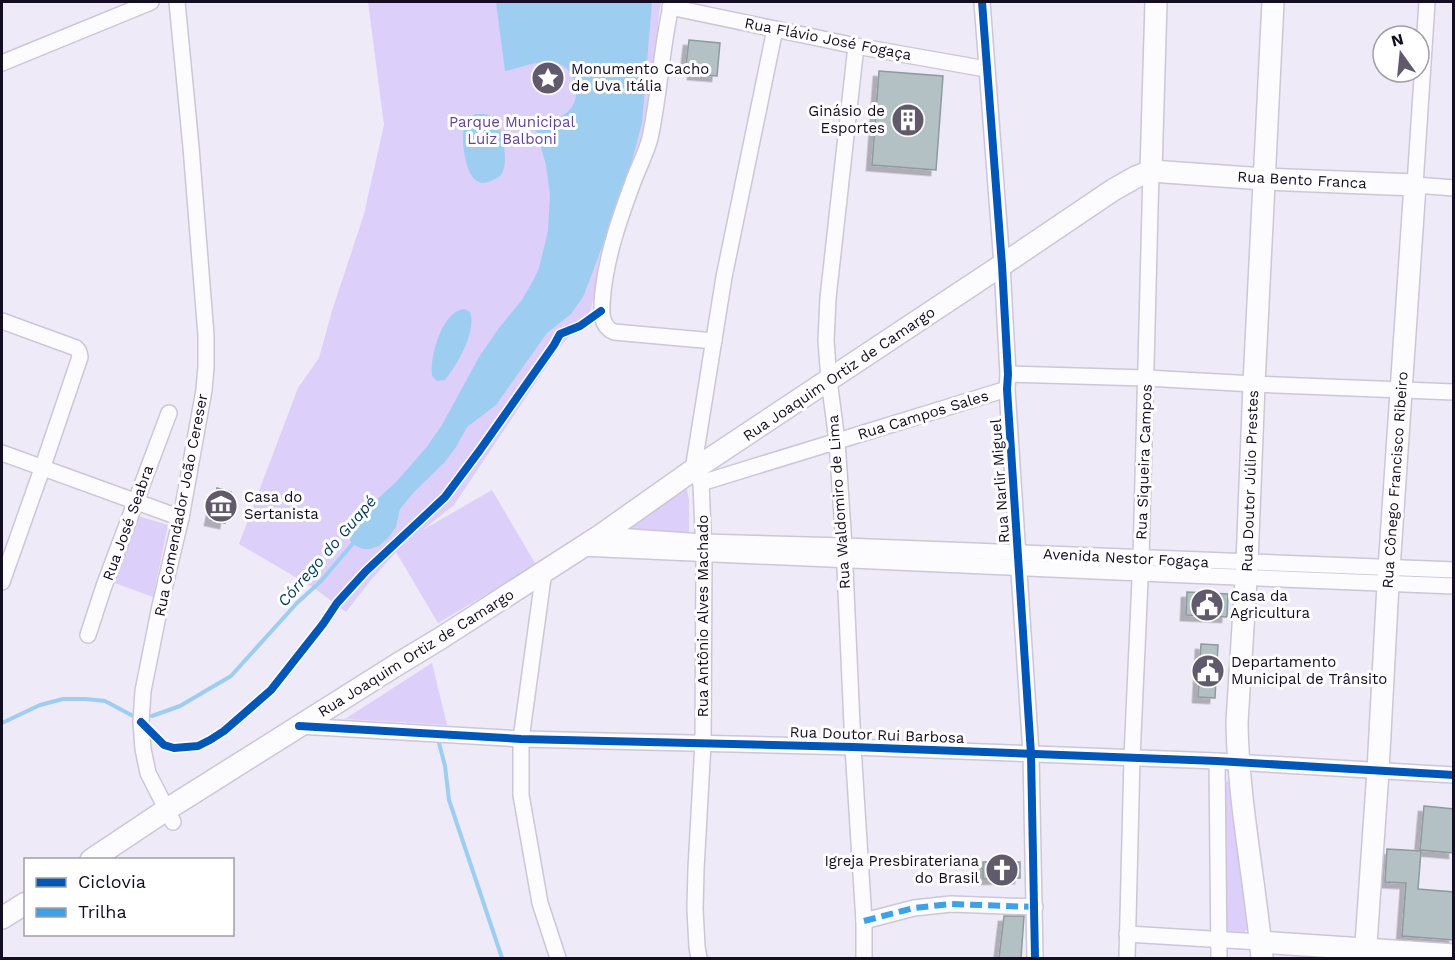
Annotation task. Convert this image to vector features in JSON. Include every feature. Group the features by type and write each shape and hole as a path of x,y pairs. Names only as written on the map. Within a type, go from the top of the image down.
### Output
{"main road":[{"name":"Rua Siqueira Campos","path":"1151,171 1156,2"},
{"name":"Rua Doutor Júlio Prestes","path":"1261,950 1239,762 1237,722 1273,2"},
{"name":"Rua Bento Franca","path":"1151,171 1264,179 1415,185"},
{"name":"Rua Joaquim Ortiz de Camargo","path":"118,858 170,816 299,726 697,476 829,380 1113,190 1151,171"},
{"name":"Rua Cônego Francisco Ribeiro","path":"1365,954 1415,185"},
{"name":"Rua Joaquim Ortiz de Camargo","path":"95,858 323,728 497,619 536,576"},
{"path":"2,918 24,904"},
{"path":"2,933 24,919"},
{"path":"1261,950 1454,955"}],"street":[{"name":"Rua Comendador João Cereser","path":"170,816 148,773 141,722 143,690 181,518 207,367 191,147 177,2"},
{"name":"Rua Narlir Miguel","path":"982,2 1002,265 1007,381 1031,754 1035,958"},
{"name":"Rua Cônego Francisco Ribeiro","path":"1415,185 1426,2"},
{"path":"2,63 144,3"},
{"path":"671,4 656,108 648,142 613,238 605,272 601,311 607,329 614,332 714,341"},
{"name":"Rua Flávio José Fogaça","path":"671,4 856,46 986,69"},
{"name":"Rua Antônio Alves Machado","path":"699,958 696,937 696,889 704,743 703,548 697,476 724,278 775,29"},
{"name":"Rua Waldomiro de Lima","path":"856,46 828,297 826,341 837,441 844,552 864,921 864,958"},
{"name":"Rua Siqueira Campos","path":"1127,958 1132,758 1141,566 1151,171"},
{"name":"Rua Bento Franca","path":"1415,185 1454,188"},
{"path":"2,321 76,348 80,352 2,582"},
{"name":"Rua Campos Sales","path":"697,476 837,441 1007,381 1146,378 1454,392"},
{"name":"Rua José Seabra","path":"88,635 169,413"},
{"path":"2,453 181,518"},
{"name":"Avenida Nestor Fogaça","path":"601,535 703,548"},
{"name":"Avenida Nestor Fogaça","path":"581,548 703,548 844,552 1389,576 1454,586"},
{"name":"Avenida Nestor Fogaça","path":"1389,576 1454,570"},
{"path":"536,576 521,739 521,795 540,903 558,958"},
{"name":"Rua Doutor Rui Barbosa","path":"299,726 521,739 853,747 1217,761 1454,775"},
{"path":"1217,761 1219,958"},
{"path":"864,921 914,908 951,904 1035,907"},
{"path":"1127,934 1218,939 1261,950"}],"green space":[{"name":"Parque Municipal Luiz Balboni","path":"368,2 661,2 653,96 647,129 608,241 590,312 558,349 454,505 421,531 492,490 536,565 438,623 396,552 346,612 314,588 239,544 298,388 319,358 364,214 384,125"},
{"path":"686,485 689,500 689,534 633,532 623,529"},
{"path":"138,516 168,525 153,597 112,582"},
{"path":"432,663 447,725 345,719"},
{"path":"1232,781 1249,928 1241,934 1225,929 1225,782"}],"water":[{"path":"496,2 652,2 642,123 627,179 583,297 571,314 547,333 496,405 467,427 444,463 400,509 396,527 388,538 379,546 363,549 352,544 351,527 358,517 396,482 426,448 442,425 479,357 522,300 534,279 548,231 550,195 546,165 534,123 565,114 575,100 575,83 567,69 551,62 505,71"},
{"path":"476,114 495,117 504,146 504,170 494,180 484,183 474,179 470,173 463,145 466,122"},
{"path":"464,309 470,312 471,329 468,338 450,374 445,380 437,381 432,376 432,368 439,336 449,318"}],"building":[{"path":"689,40 720,43 717,76 693,74 694,66 686,65"},
{"name":"Ginásio de Esportes","path":"879,71 943,76 936,170 872,165"},
{"name":"Casa do Sertanista","path":"217,488 231,492 225,523 210,520"},
{"name":"Casa da Agricultura","path":"1187,592 1228,594 1227,617 1186,615"},
{"name":"Departamento Municipal de Trânsito","path":"1201,644 1218,645 1215,698 1198,697"},
{"path":"1424,806 1454,809 1454,853 1420,850"},
{"path":"1387,849 1421,851 1418,889 1454,892 1454,940 1402,936 1406,883 1385,882"},
{"name":"Igreja Presbirateriana do Brasil","path":"983,862 1020,862 1020,878 983,879"},
{"path":"1004,916 1024,916 1021,958 999,958"}],"waterway":[{"name":"Córrego do Guapé","path":"152,716 180,706 231,676 297,603 321,581 355,541"},
{"name":"Córrego do Guapé","path":"2,723 40,705 63,699 105,701 135,717"},
{"path":"439,743 445,766 449,800 502,958"}],"marked path":[{"path":"864,921 914,908 951,904 1035,907"}],"cycle path":[{"path":"982,2 1002,265 1007,389 1031,754 1035,958"},
{"path":"141,722 164,745 174,748 198,746 224,731 271,690 337,603 366,571 445,497 560,334 580,326 601,311"},
{"path":"299,726 521,739 853,747 1217,761 1454,775"}],"place":[{"name":"Monumento Cacho de Uva Itália","path":"548,78"},
{"name":"Ginásio de Esportes","path":"908,120"},
{"name":"Casa do Sertanista","path":"221,506"},
{"name":"Casa da Agricultura","path":"1207,605"},
{"name":"Departamento Municipal de Trânsito","path":"1208,671"},
{"name":"Igreja Presbirateriana do Brasil","path":"1002,870"}]}
